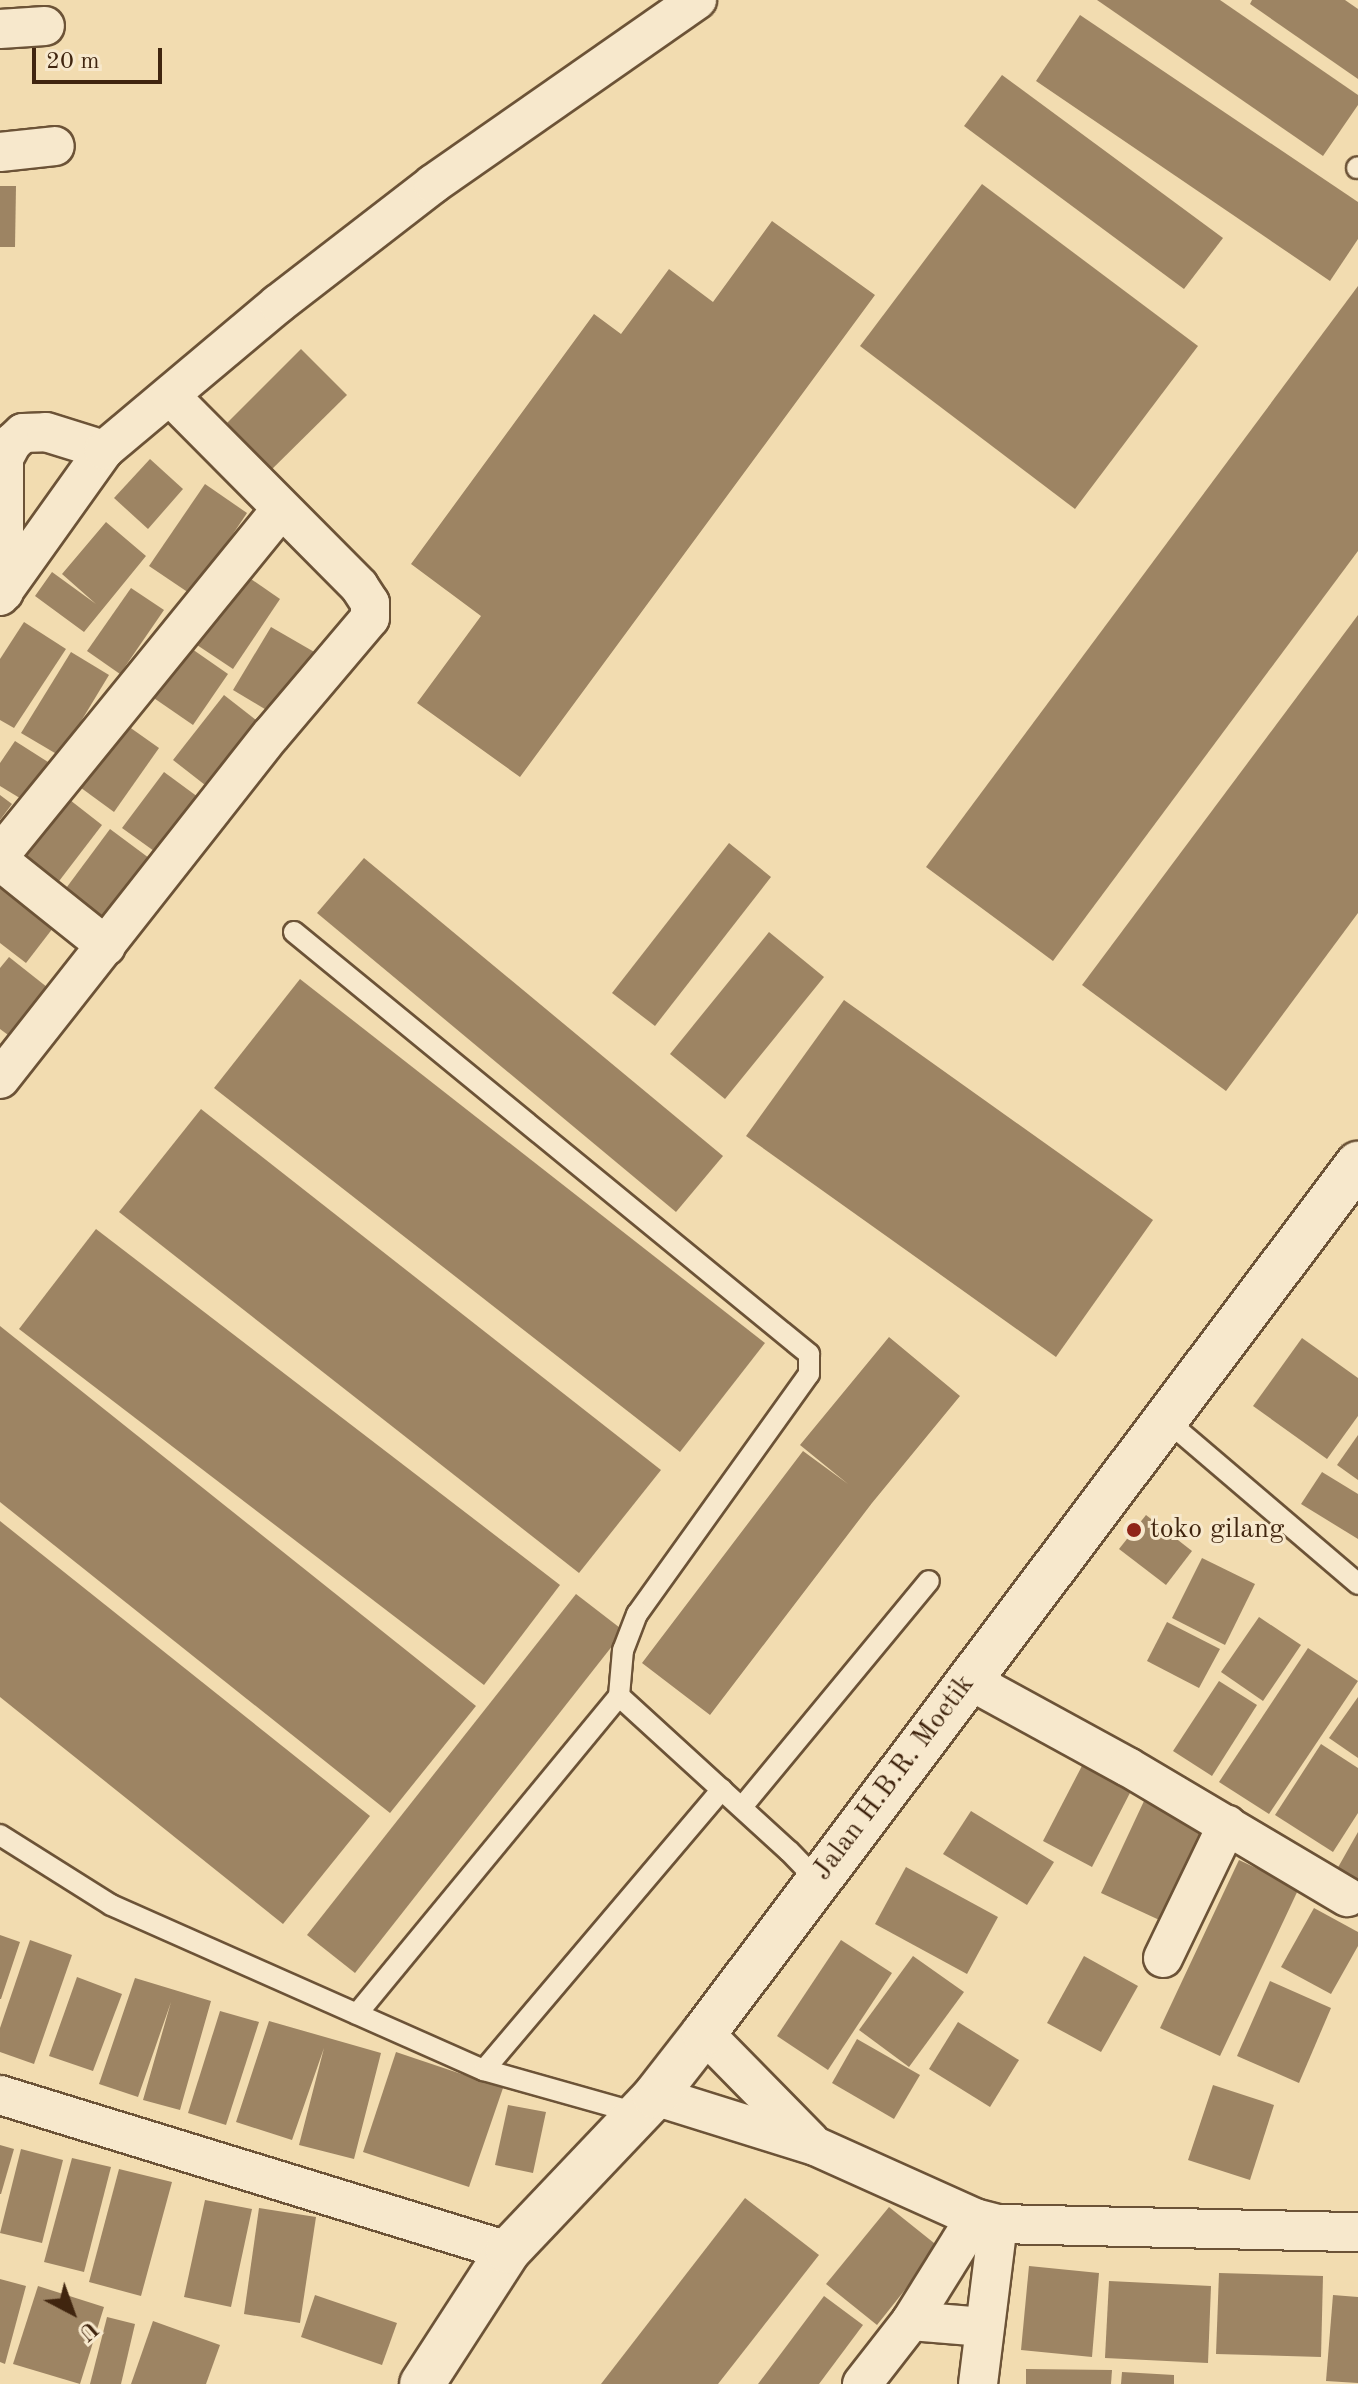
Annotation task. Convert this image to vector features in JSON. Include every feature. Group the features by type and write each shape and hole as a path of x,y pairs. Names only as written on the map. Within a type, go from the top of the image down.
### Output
{"street":[{"path":"2,594 104,450 278,304 433,184 697,0"},
{"path":"0,29 45,26"},
{"path":"0,152 55,146"},
{"path":"0,1079 271,735 370,618 370,603 359,586 280,510 170,396"},
{"path":"2,594 4,458 12,443 23,433 46,432 104,450"},
{"path":"106,946 0,858 280,510"},
{"name":"Jalan H.B.R. Moetik","path":"422,2384 508,2251 646,2105 704,2033 967,1679 1358,1164"},
{"path":"967,1679 1227,1825 1347,1897"},
{"path":"1163,1958 1227,1825"},
{"path":"704,2033 815,2146"},
{"path":"0,2095 508,2251"},
{"path":"646,2105 815,2146 986,2221 1358,2232"},
{"path":"862,2384 986,2221"},
{"path":"978,2384 984,2327 986,2221"},
{"path":"911,2321 984,2327"}],"lane":[{"path":"294,932 809,1354 809,1374 637,1614 623,1650 619,1696 357,2014"},
{"path":"1165,1419 1358,1584"},
{"path":"742,1807 929,1581"},
{"path":"619,1696 742,1807 818,1881"},
{"path":"484,2070 722,1789"},
{"path":"0,1835 111,1905 484,2070 646,2105"}],"building":[{"path":"1097,0 1220,0 1358,95 1358,105 1323,156"},
{"path":"1252,0 1345,0 1358,9 1358,79 1250,4"},
{"path":"1080,15 1358,202 1358,239 1330,281 1036,81"},
{"path":"1002,75 1223,238 1184,289 964,126"},
{"path":"982,184 1198,346 1075,509 860,346"},
{"path":"0,186 16,186 15,247 0,247"},
{"path":"772,221 875,295 520,777 417,703 481,616 411,564 594,314 621,334 669,269 713,302"},
{"path":"1358,286 1358,551 1053,961 926,867"},
{"path":"301,349 347,395 262,479 217,433"},
{"path":"150,459 183,489 148,529 114,498"},
{"path":"205,484 247,513 192,595 149,566"},
{"path":"106,522 146,556 84,632 35,596 52,572 96,604 62,574"},
{"path":"238,570 280,599 233,669 191,641"},
{"path":"131,588 164,610 120,674 87,651"},
{"path":"1358,615 1358,913 1226,1091 1082,985"},
{"path":"24,622 66,649 14,728 0,720 0,659"},
{"path":"271,627 316,653 278,717 233,690"},
{"path":"182,642 228,674 193,725 148,694"},
{"path":"71,652 109,675 60,756 21,733"},
{"path":"224,695 265,727 214,792 173,760"},
{"path":"118,719 159,748 114,812 73,782"},
{"path":"15,741 48,762 23,800 0,786 0,763"},
{"path":"164,772 202,800 161,856 122,828"},
{"path":"61,793 102,825 53,889 12,857"},
{"path":"0,795 12,804 0,820"},
{"path":"110,829 153,861 105,927 61,895"},
{"path":"729,843 771,877 655,1026 612,993"},
{"path":"364,858 723,1156 676,1212 317,913"},
{"path":"0,876 63,915 26,963 0,943"},
{"path":"769,932 824,977 725,1099 670,1054"},
{"path":"9,957 57,995 19,1043 0,1029 0,968"},
{"path":"300,979 765,1343 680,1452 214,1088"},
{"path":"844,1000 1153,1220 1056,1357 746,1136"},
{"path":"201,1109 661,1470 579,1573 119,1212"},
{"path":"96,1229 560,1585 484,1685 19,1329"},
{"path":"0,1326 476,1706 390,1813 0,1502"},
{"path":"889,1337 960,1396 872,1503 710,1715 642,1663 803,1451 848,1484 800,1445"},
{"path":"1302,1338 1358,1378 1358,1416 1327,1459 1253,1406"},
{"path":"1358,1435 1358,1480 1337,1465"},
{"path":"1322,1472 1358,1494 1358,1539 1301,1504"},
{"path":"1146,1515 1192,1551 1166,1585 1119,1549"},
{"path":"0,1521 370,1816 283,1924 0,1697"},
{"path":"1202,1558 1255,1584 1225,1645 1172,1618"},
{"path":"576,1594 624,1631 355,1973 307,1935"},
{"path":"1259,1617 1301,1645 1263,1701 1221,1672"},
{"path":"1167,1622 1220,1649 1199,1688 1147,1661"},
{"path":"1308,1648 1358,1681 1269,1814 1219,1782"},
{"path":"1219,1681 1257,1705 1212,1776 1173,1751"},
{"path":"1358,1697 1358,1758 1329,1738"},
{"path":"1321,1744 1358,1768 1358,1813 1333,1852 1275,1815"},
{"path":"1084,1762 1133,1787 1092,1867 1043,1841"},
{"path":"1144,1801 1210,1831 1168,1924 1101,1893"},
{"path":"971,1811 1054,1862 1027,1905 943,1854"},
{"path":"1358,1832 1358,1893 1332,1878"},
{"path":"1239,1860 1299,1888 1220,2056 1160,2028"},
{"path":"906,1867 998,1917 967,1974 875,1924"},
{"path":"1314,1908 1358,1932 1358,1946 1331,1994 1281,1967"},
{"path":"0,1935 20,1942 1,1999 0,1999"},
{"path":"30,1940 72,1955 34,2064 0,2052 0,2028"},
{"path":"841,1940 892,1973 828,2070 777,2036"},
{"path":"913,1956 964,1992 909,2067 859,2030"},
{"path":"1084,1956 1138,1986 1101,2052 1047,2023"},
{"path":"77,1977 122,1994 93,2071 49,2056"},
{"path":"135,1978 211,2001 180,2110 143,2100 171,2002 138,2097 99,2084"},
{"path":"1270,1981 1331,2008 1299,2083 1237,2056"},
{"path":"220,2011 259,2022 226,2125 188,2113"},
{"path":"269,2021 381,2053 354,2159 299,2145 324,2048 292,2140 236,2122"},
{"path":"958,2022 1019,2060 990,2107 929,2069"},
{"path":"857,2039 920,2075 894,2119 832,2083"},
{"path":"396,2052 503,2088 469,2187 363,2152"},
{"path":"1213,2085 1274,2105 1250,2180 1188,2160"},
{"path":"508,2105 546,2112 533,2173 495,2165"},
{"path":"0,2145 14,2149 1,2194 0,2194"},
{"path":"21,2149 63,2160 42,2243 0,2233"},
{"path":"72,2158 111,2167 84,2272 44,2262"},
{"path":"119,2169 172,2182 141,2296 89,2282"},
{"path":"745,2198 819,2255 718,2384 601,2384"},
{"path":"205,2200 252,2209 231,2307 184,2297"},
{"path":"889,2207 939,2247 877,2325 826,2284"},
{"path":"259,2208 316,2217 300,2323 244,2314"},
{"path":"1029,2266 1099,2273 1092,2357 1021,2350"},
{"path":"1219,2273 1323,2276 1321,2357 1216,2354"},
{"path":"0,2279 26,2286 5,2364 0,2362"},
{"path":"1109,2281 1211,2286 1208,2363 1105,2358"},
{"path":"38,2286 104,2307 80,2384 13,2364"},
{"path":"315,2295 397,2323 382,2365 301,2337"},
{"path":"1333,2295 1358,2297 1358,2383 1326,2381"},
{"path":"824,2296 863,2325 819,2384 758,2384"},
{"path":"107,2317 135,2324 121,2384 90,2384"},
{"path":"153,2321 220,2345 206,2384 131,2384"},
{"path":"1026,2369 1112,2370 1111,2384 1026,2384"},
{"path":"1122,2372 1174,2375 1174,2384 1121,2384"}],"place":[{"name":"toko gilang","path":"1134,1530"}]}
